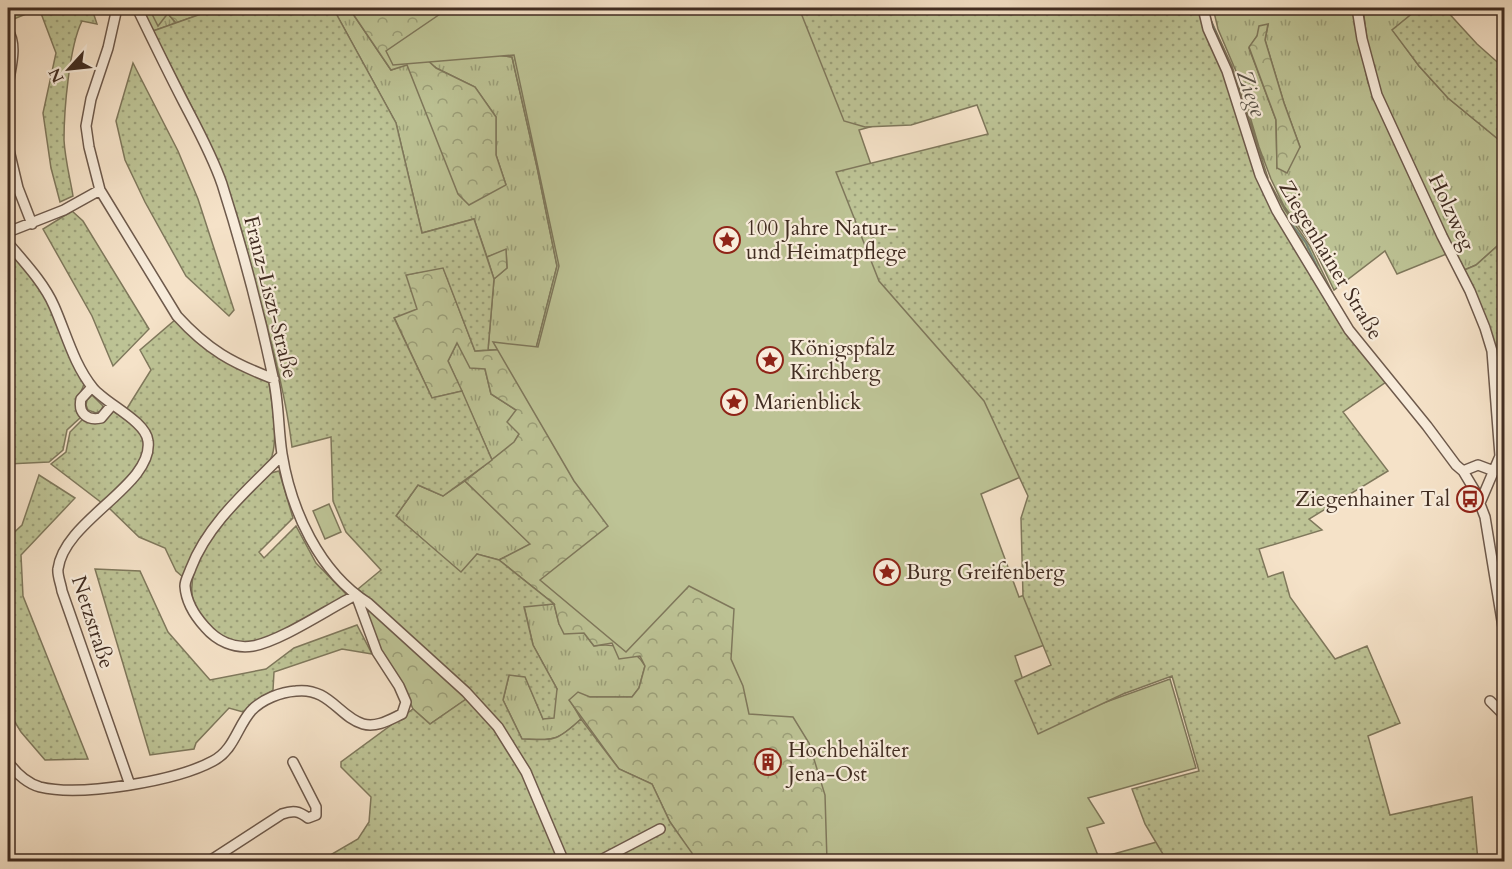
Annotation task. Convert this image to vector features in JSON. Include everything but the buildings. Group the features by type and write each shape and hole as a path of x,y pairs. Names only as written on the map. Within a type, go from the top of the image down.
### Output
{"street":[{"path":"117,8 108,48 90,99 86,126 100,190 177,316 192,333 214,351 274,379"},
{"name":"Franz-Liszt-Straße","path":"137,8 220,180 246,259 278,399 282,455 301,517 324,561 356,596"},
{"name":"Ziegenhainer Straße","path":"1203,8 1209,29 1227,71 1260,175 1277,211 1349,330 1463,471 1480,503 1485,517 1504,633"},
{"name":"Holzweg","path":"1357,8 1362,39 1377,95 1470,291 1494,360 1499,462 1480,503"},
{"path":"8,31 13,49 8,86"},
{"path":"8,146 18,188 32,224"},
{"path":"8,232 64,210 100,190"},
{"name":"Netzstraße","path":"8,243 53,303 82,371 92,387 146,434 148,447 146,458 136,475 77,532 62,554 58,570 62,591 130,785"},
{"path":"92,387 83,395 80,404 87,417 101,418 112,405"},
{"path":"282,455 215,525 197,551 185,584 188,599 197,618 214,638 231,645 253,646 274,639 356,596"},
{"path":"1463,471 1478,465 1494,471"},
{"path":"8,762 22,777 40,787 67,789 130,785 160,779 214,760 234,740 252,710 266,700 297,690 311,691 325,697 362,724 377,724 402,714 406,702 399,686 377,652 356,596"},
{"path":"356,596 368,603 458,685 498,727 526,772 564,861"},
{"path":"1490,701 1504,715"},
{"path":"208,861 282,814 290,811 300,812 308,818 316,815 316,807 293,762"},
{"path":"597,861 660,829"}],"green space":[{"path":"39,8 92,9 97,24 82,21 74,46 66,96 64,140 73,196 60,202 51,168 43,113 56,53"},
{"path":"41,8 9,21 8,9"},
{"path":"142,8 163,8 176,23 153,31"},
{"path":"149,8 172,8 158,26"},
{"path":"163,8 218,8 176,23"},
{"path":"218,8 333,8 396,123 422,233 474,219 494,279 488,350 475,351 443,268 406,275 417,309 394,318 432,398 462,391 492,460 443,496 418,485 396,516 461,572 477,554 499,560 554,604 524,607 533,645 557,689 554,718 543,719 525,677 509,675 503,700 522,739 542,740 560,736 581,719 619,769 652,784 670,822 695,861 320,861 358,839 369,822 371,797 341,767 341,762 413,709 430,724 472,695 358,589 381,570 346,532 333,501 331,437 292,447 274,355 232,201 202,127 153,31"},
{"path":"333,8 349,8 391,70 407,64 506,185 496,155 496,117 475,87 436,68 407,42 512,57 557,266 536,349 488,350 494,279 507,268 506,250 487,257 474,219 422,233 396,123"},
{"path":"349,8 681,8 998,861 695,861 670,822 652,784 619,769 569,700 578,692 590,697 632,697 639,688 645,666 640,656 619,659 612,643 594,646 584,633 564,634 554,604 499,560 530,544 465,481 514,442 519,434 507,422 516,410 491,394 485,369 470,368 457,343 448,361 462,391 432,398 394,317 406,275 443,267 475,351 536,348 557,266 512,57 408,42 436,68 475,87 496,117 496,155 506,185 469,205 458,194 407,65 391,70"},
{"path":"449,8 942,8 977,97 859,130 893,228 971,277 1023,476 981,494 1019,597 1081,575 1098,625 1015,656 1023,680 1070,715 1170,679 1196,768 1088,798 1104,823 1087,828 1099,858 1236,820 1253,861 827,861 825,795 809,743 793,717 749,714 743,686 731,659 734,609 689,586 626,652 540,580 608,526 574,481 493,342 538,347 559,266 514,55 393,65 386,51"},
{"path":"799,8 1201,8 1263,186 1386,382 1343,412 1388,471 1309,519 1322,530 1259,549 1268,577 1283,572 1290,597 1335,659 1367,646 1400,723 1368,736 1390,815 1472,797 1478,861 1167,861 1145,824 1132,789 1199,771 1172,676 1123,694 1038,734 1015,681 1051,665 1023,596 1021,518 1028,496 984,401 879,281 836,172 988,134 977,105 911,125 865,127 844,121"},
{"path":"1213,8 1355,8 1356,25 1368,83 1449,253 1397,274 1385,251 1334,290 1313,246 1284,206 1271,179 1238,76 1218,29","holes":["1268,25 1265,40 1300,147 1277,168 1276,120 1249,48"]},
{"path":"1363,8 1419,8 1393,30 1419,66 1448,98 1504,144 1504,240 1476,265 1462,271 1380,92 1369,56"},
{"path":"1419,8 1444,8 1477,44 1504,68 1504,144 1448,98 1419,66 1392,30"},
{"path":"1210,18 1232,66 1268,178 1266,180 1208,19"},
{"path":"1268,24 1265,40 1300,147 1287,173 1277,168 1276,120 1249,47 1257,36 1259,26"},
{"path":"133,63 178,151 198,199 234,310 229,316 186,276 145,202 125,160 116,121"},
{"path":"1270,183 1285,210 1310,246 1343,315 1302,241 1268,188"},
{"path":"72,211 83,221 149,329 113,366 92,316 43,229"},
{"path":"1504,240 1504,385 1499,384 1462,271 1476,265"},
{"path":"506,249 507,268 494,279 487,257"},
{"path":"8,250 48,302 84,384 76,403 81,417 67,430 63,450 49,462 8,464"},
{"path":"175,320 269,383 274,430 274,448 269,462 223,510 205,533 183,577 176,571 165,548 139,537 109,508 139,477 149,459 151,437 126,410 151,370 140,350"},
{"path":"457,343 485,369 491,394 516,410 519,434 514,443 492,460 448,361"},
{"path":"92,395 103,406 101,411 96,413 88,410 86,405"},
{"path":"113,411 136,428 145,445 139,464 102,503 51,464 66,452 70,432 83,419 99,422"},
{"path":"279,471 293,518 259,552 264,558 296,526 316,563 346,594 345,598 282,633 254,642 235,641 213,630 197,610 192,589 195,568 206,546 221,525 271,473"},
{"path":"39,475 75,498 21,555 23,596 88,759 45,760 21,732 8,711 8,538 22,525"},
{"path":"465,481 531,544 499,560 477,554 461,573 396,516 418,485 443,496"},
{"path":"329,504 341,532 325,539 313,511"},
{"path":"95,569 140,571 168,632 210,680 266,669 294,648 357,625 372,654 342,649 274,672 273,690 243,712 229,708 196,743 194,749 150,755"},
{"path":"358,589 472,695 430,724 413,709 404,688 378,650"},
{"path":"554,604 559,624 584,633 594,646 609,645 630,651 636,654 645,666 639,688 632,697 590,697 570,700 581,719 573,727 554,738 522,739 503,700 509,675 525,676 543,719 557,689 533,645 524,606"}],"waterway":[{"name":"Ziege","path":"1210,18 1224,55"},
{"name":"Ziege","path":"1284,214 1306,243 1320,273"},
{"name":"Ziege","path":"1435,429 1447,446"}],"place":[{"name":"100 Jahre Natur- und Heimatpflege","path":"727,240"},
{"name":"Königspfalz Kirchberg","path":"770,360"},
{"name":"Marienblick","path":"734,402"},
{"name":"Ziegenhainer Tal","path":"1470,499"},
{"name":"Burg Greifenberg","path":"887,572"},
{"name":"Hochbehälter Jena-Ost","path":"768,762"}]}
